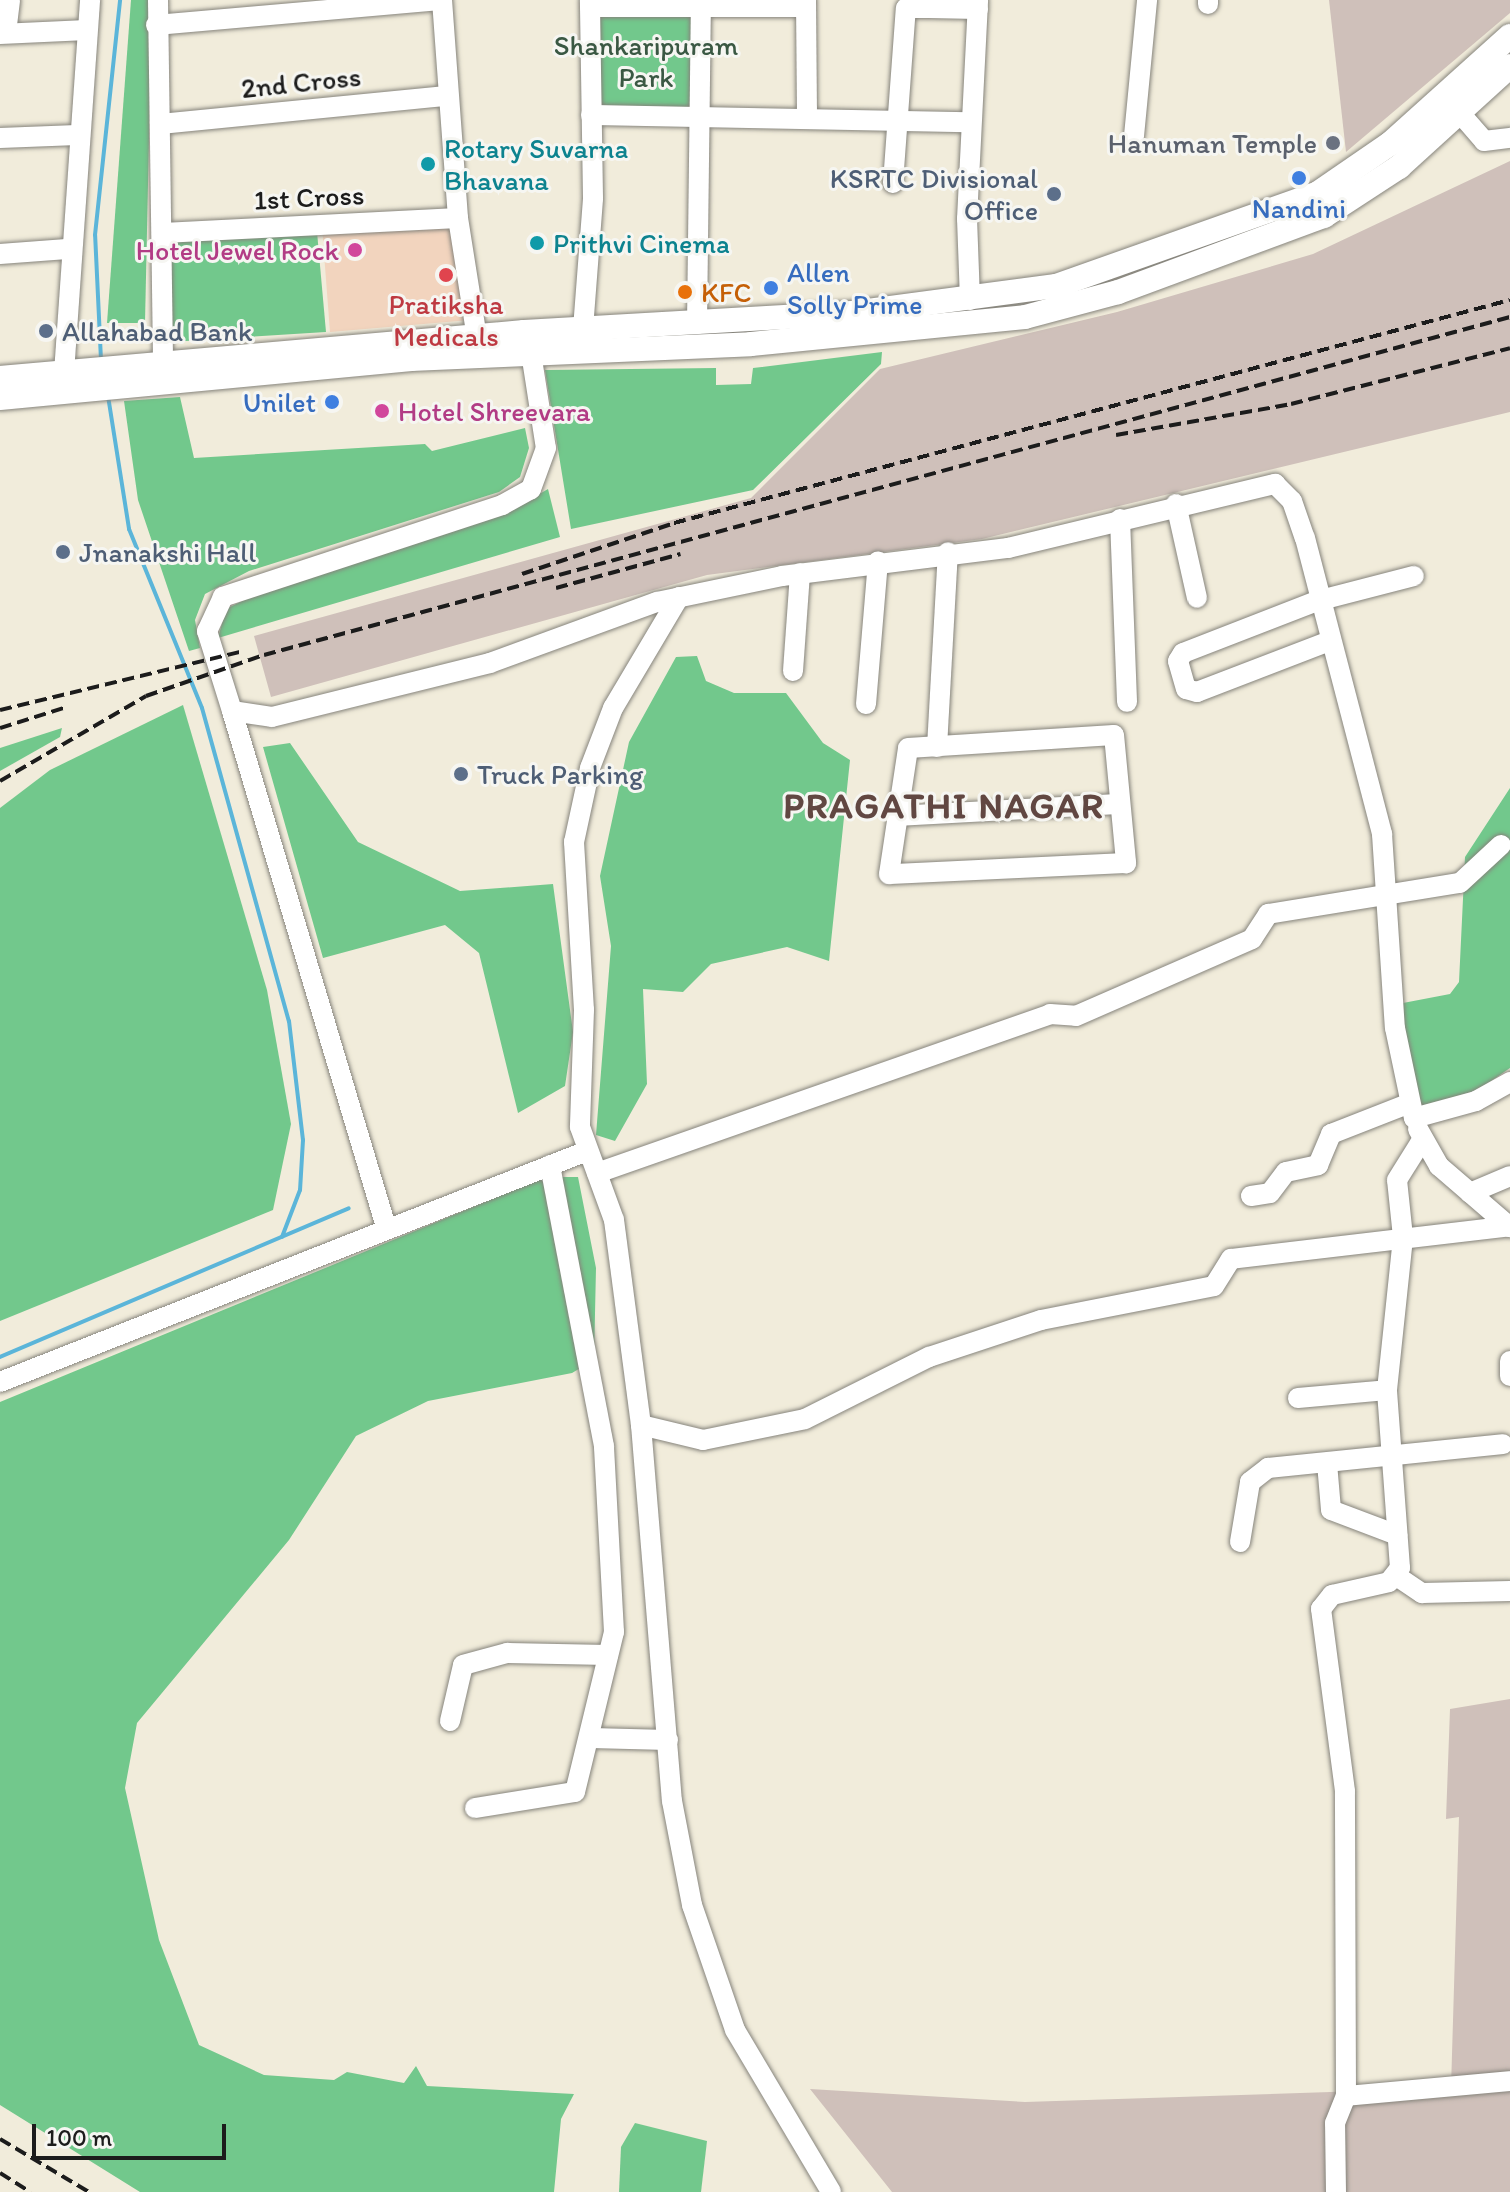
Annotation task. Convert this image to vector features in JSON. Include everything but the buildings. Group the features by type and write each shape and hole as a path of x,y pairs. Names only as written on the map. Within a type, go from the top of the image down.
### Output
{"main road":[{"path":"1392,157 1510,36"},
{"path":"138,375 163,363 1025,317 1142,271 1392,157 1459,112 1510,66"},
{"path":"529,342 583,329 698,335 970,300 1142,271"},
{"path":"0,378 72,381 411,359 479,346"},
{"path":"0,398 72,381"}],"street":[{"path":"10,0 3,33 87,30"},
{"path":"72,381 67,249 90,0"},
{"path":"158,0 163,363"},
{"path":"156,25 272,7 441,0 458,218 479,346"},
{"path":"1134,136 1147,0"},
{"path":"583,329 591,115 590,3 806,3 807,114"},
{"path":"698,335 701,3"},
{"path":"893,183 906,8 930,4 978,4 971,122 970,300"},
{"name":"2nd Cross","path":"160,124 447,96"},
{"path":"1459,112 1484,141 1510,138"},
{"path":"591,115 807,114 971,122"},
{"path":"0,138 77,135"},
{"name":"1st Cross","path":"163,233 458,218"},
{"path":"0,254 67,249"},
{"path":"386,1227 207,631 223,597 502,505 531,489 546,448 529,342"},
{"path":"232,711 272,717 490,663 679,597 800,573 948,552 1008,548 1265,484 1286,489 1382,834 1390,893 1395,1028 1412,1110 1422,1140 1470,1193 1510,1227"},
{"path":"1176,504 1197,598"},
{"path":"1120,519 1127,702"},
{"path":"937,747 948,552"},
{"path":"866,704 878,562"},
{"path":"793,671 800,573"},
{"path":"1327,642 1197,692 1186,689 1178,661 1183,653 1317,601 1414,576"},
{"path":"679,597 613,708 590,768 574,842 584,1010 578,1093 587,1151 614,1220 641,1425 678,1844 707,1961 735,2030 831,2192"},
{"path":"1114,735 1118,804 1126,863 889,874 908,748 1114,735"},
{"path":"896,816 1118,804"},
{"path":"597,1173 1050,1014 1076,1016 1252,939 1268,914 1460,883 1501,845"},
{"path":"1251,1196 1270,1193 1286,1172 1318,1165 1331,1134 1412,1110 1476,1101 1510,1082"},
{"path":"1398,1577 1387,1390 1403,1237 1398,1174 1422,1140"},
{"path":"0,1382 386,1227 587,1151"},
{"path":"475,1808 575,1792 591,1738 614,1632 604,1446 550,1165"},
{"path":"1470,1193 1510,1176"},
{"path":"641,1425 703,1440 805,1419 929,1357 1041,1320 1214,1286 1231,1259 1510,1227"},
{"path":"1510,1361 1510,1376"},
{"path":"1298,1398 1387,1390"},
{"path":"1240,1542 1257,1473 1390,1454 1503,1444"},
{"path":"1327,1463 1331,1510 1397,1535"},
{"path":"1336,2192 1335,2123 1346,2096 1345,1791 1321,1609 1332,1595 1398,1577 1422,1593 1510,1591"},
{"path":"450,1721 463,1665 507,1653 608,1655"},
{"path":"591,1738 668,1740"},
{"path":"1346,2096 1510,2081"}],"shaded area":[{"path":"1329,0 1510,0 1510,13 1346,152"},
{"path":"1510,161 1510,412 982,539 707,575 271,697 254,636 751,498 880,369 1117,312 1313,254"},
{"path":"454,222 470,320 330,332 322,227"},
{"path":"1510,1699 1510,2192 892,2192 810,2089 1025,2102 1451,2088 1459,1817 1446,1819 1450,1709"}],"green space":[{"path":"131,0 152,0 145,323 107,323"},
{"name":"Shankaripuram Park","path":"595,12 697,12 697,110 597,111"},
{"path":"317,232 326,332 170,342 170,241"},
{"path":"882,352 881,364 753,490 571,529 545,370 716,368 716,385 751,384 753,368"},
{"path":"180,397 194,458 425,444 432,451 525,428 529,448 520,477 499,492 249,571 205,594 195,620 200,648 189,651 138,500 124,401"},
{"path":"548,489 560,537 218,638 226,609 246,599 508,512"},
{"path":"697,656 706,681 734,693 786,693 823,743 850,760 829,961 787,947 711,964 683,992 643,989 647,1084 615,1141 596,1135 611,946 600,876 629,742 676,657"},
{"path":"183,705 267,990 291,1124 273,1210 0,1321 0,808 50,770"},
{"path":"62,728 60,737 0,771 0,748"},
{"path":"290,743 358,842 460,891 553,884 573,1032 565,1086 518,1113 479,953 445,925 323,958 263,747"},
{"path":"1510,788 1510,1068 1478,1090 1419,1108 1402,1040 1403,1003 1450,994 1459,982 1465,857"},
{"path":"546,1177 578,1177 596,1268 594,1360 572,1373 428,1401 356,1436 289,1540 137,1723 125,1788 159,1940 199,2045 264,2075 334,2080 347,2072 404,2083 416,2066 427,2086 574,2094 561,2119 554,2192 140,2192 0,2105 0,1402"},
{"path":"635,2123 707,2141 701,2192 619,2192 621,2147"}],"waterway":[{"path":"101,360 95,235 120,0"},
{"path":"108,396 129,529 202,708 289,1021 303,1140 300,1190 282,1237"},
{"path":"0,1357 349,1208"}],"railway":[{"path":"522,574 674,523 1510,300"},
{"path":"0,781 146,696 264,655 1510,317"},
{"path":"1116,435 1291,404 1510,348"},
{"path":"556,588 680,554"},
{"path":"0,710 240,652"},
{"path":"0,728 64,708"},
{"path":"0,2139 89,2192"},
{"path":"0,2173 31,2192"}],"place":[{"name":"Hanuman Temple","path":"1333,143"},
{"name":"Rotary Suvarna Bhavana","path":"428,164"},
{"name":"Nandini","path":"1299,178"},
{"name":"KSRTC Divisional Office","path":"1054,194"},
{"name":"Prithvi Cinema","path":"537,243"},
{"name":"Hotel Jewel Rock","path":"355,250"},
{"name":"Pratiksha Medicals","path":"446,275"},
{"name":"Allen Solly Prime","path":"771,288"},
{"name":"KFC","path":"685,292"},
{"name":"Allahabad Bank","path":"46,331"},
{"name":"Unilet","path":"332,402"},
{"name":"Hotel Shreevara","path":"382,411"},
{"name":"Jnanakshi Hall","path":"63,552"},
{"name":"Truck Parking","path":"461,774"}],"district":[{"name":"PRAGATHI NAGAR","path":"944,806"}]}
